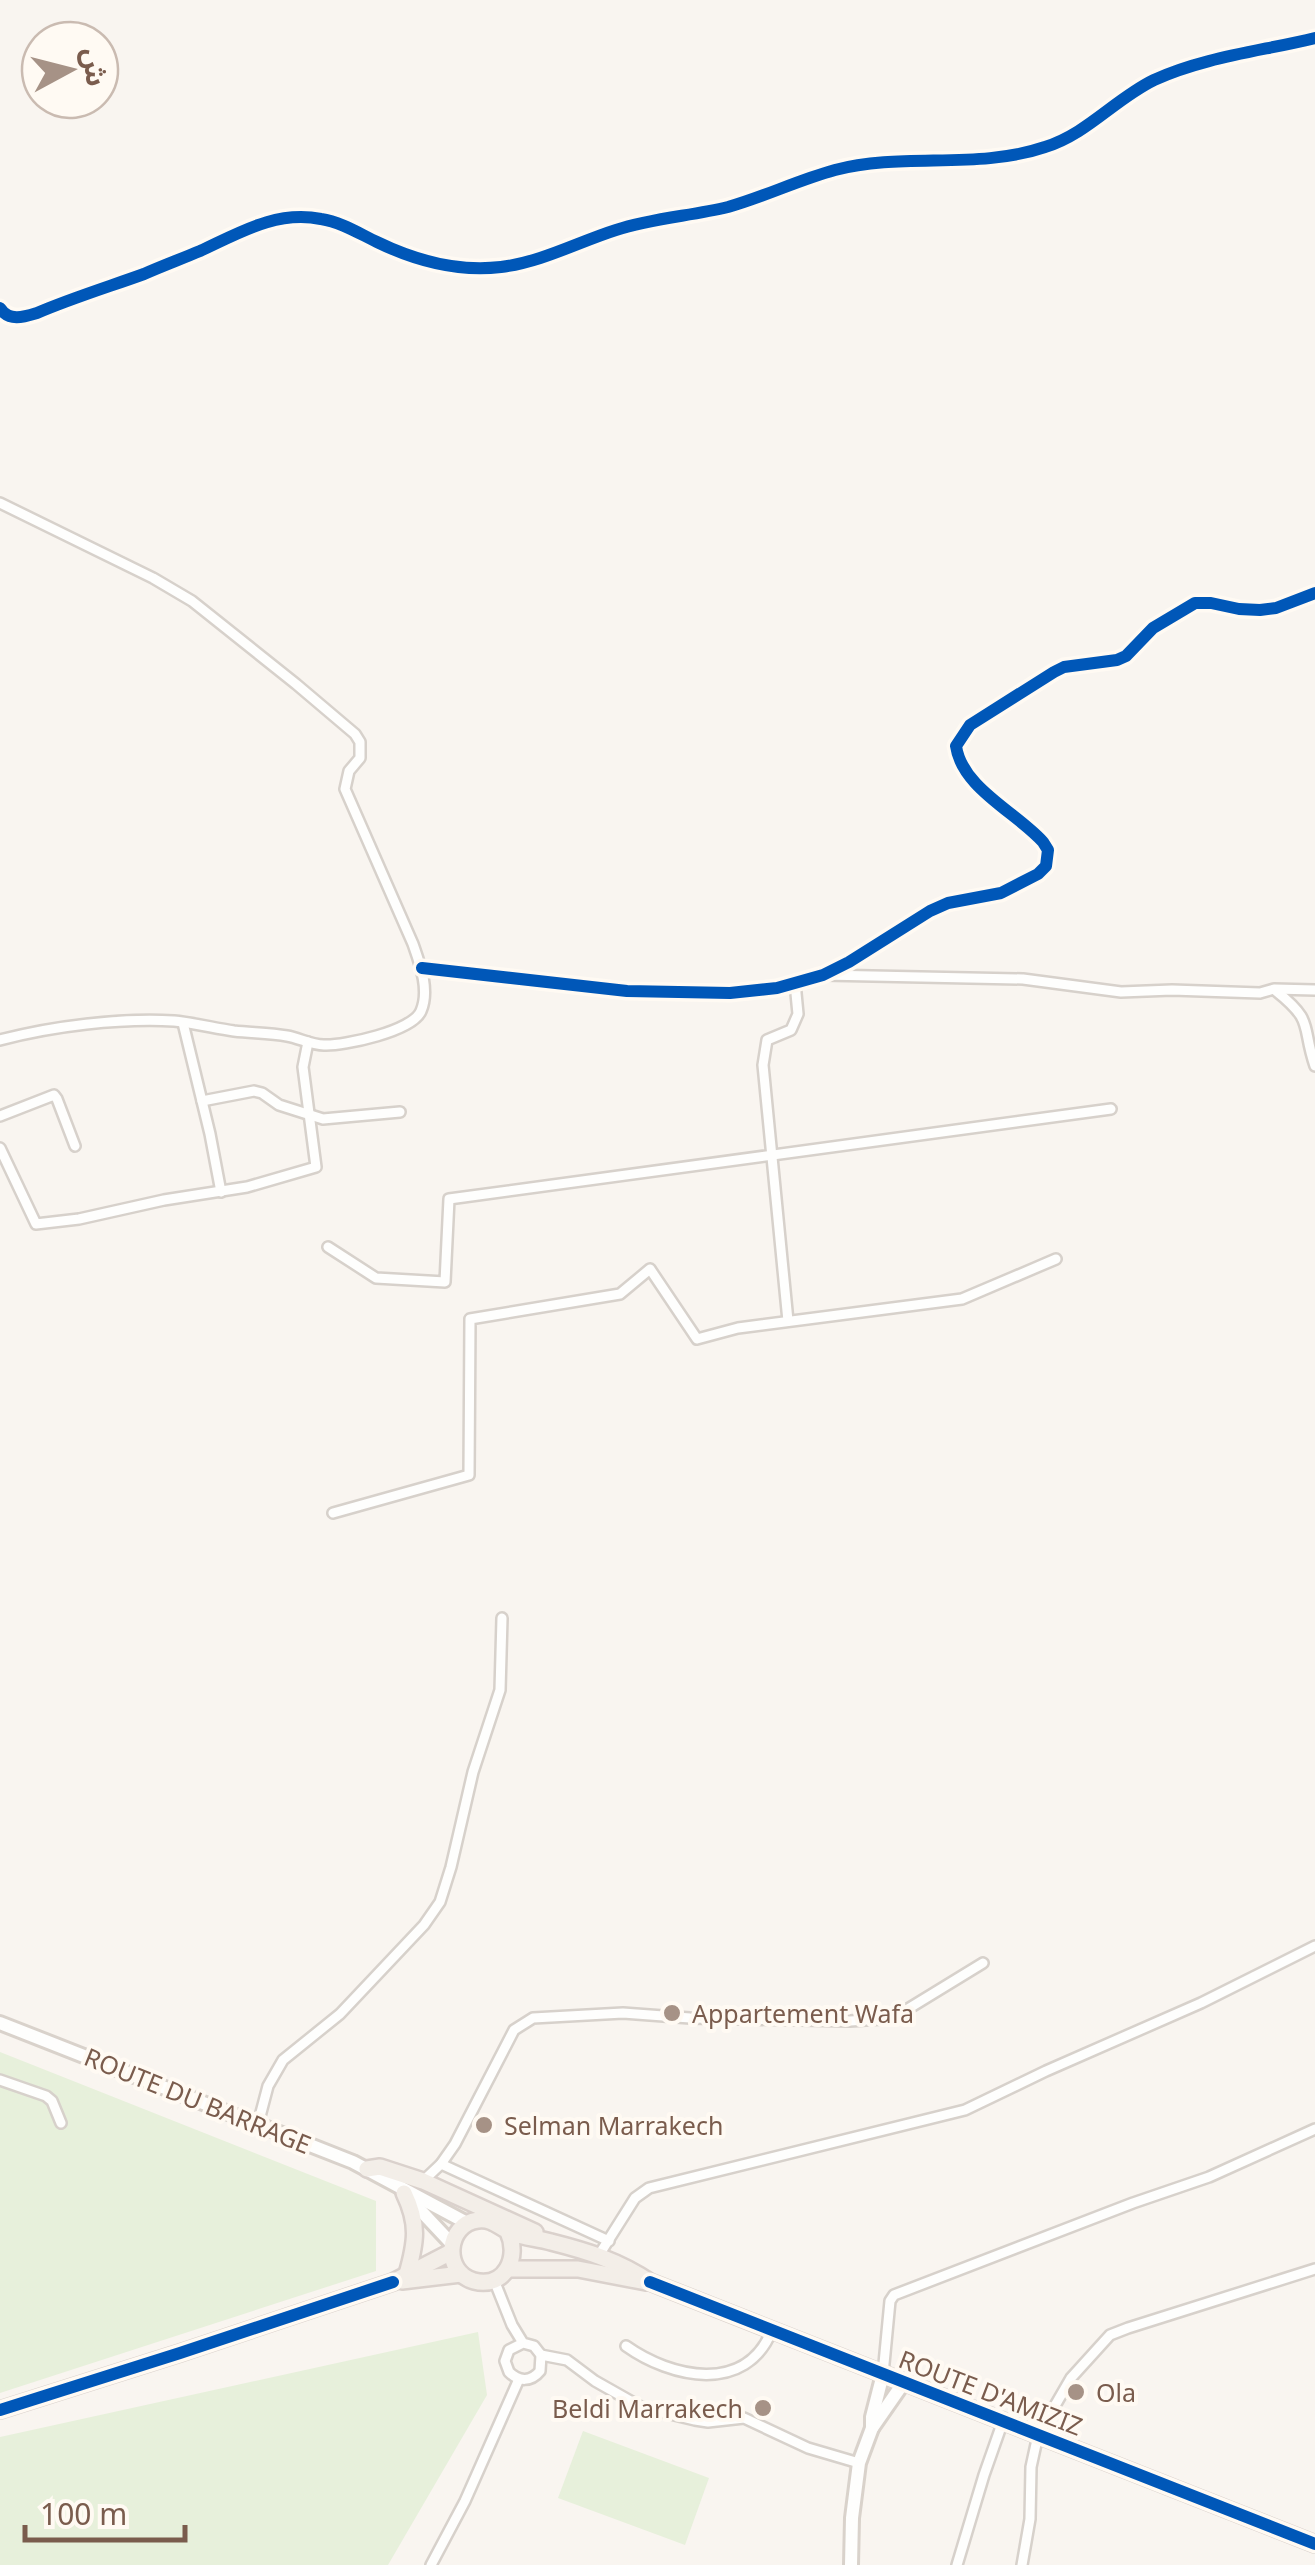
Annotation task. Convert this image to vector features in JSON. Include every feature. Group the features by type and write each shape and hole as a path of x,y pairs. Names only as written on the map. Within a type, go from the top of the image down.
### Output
{"main road":[{"name":"ROUTE DU BARRAGE","path":"0,2022 368,2168 467,2223"},
{"path":"368,2168 380,2167 423,2181 570,2248"},
{"name":"ROUTE DU BARRAGE","path":"399,2188 451,2248"},
{"path":"399,2188 414,2215 416,2232 400,2278"},
{"path":"461,2274 452,2260 455,2235 467,2223 484,2219 508,2232 570,2248 604,2248 650,2282"},
{"path":"400,2278 461,2274 477,2282 494,2280 508,2269 514,2251 508,2232"},
{"path":"0,2410 400,2278 451,2248"},
{"path":"508,2269 578,2269 650,2282"},
{"name":"ROUTE D'AMIZIZ","path":"650,2282 1315,2544"},
{"path":"872,2428 883,2374"},
{"path":"851,2565 859,2464 872,2428 904,2382"}],"street":[{"path":"0,308 15,318 37,313 174,262 248,227 291,217 321,218 398,252 449,267 502,267 527,262 615,230 742,202 836,170 982,159 1043,148 1089,126 1137,89 1177,71 1315,38"},
{"path":"0,503 192,601 355,734 360,742 360,758 349,771 345,788 422,968 424,999 416,1019 407,1026 323,1046 286,1036 183,1023 138,1022 25,1033 0,1040"},
{"path":"422,968 626,992 766,990 823,975 930,912 948,904 1001,893 1046,866 1048,850 1043,842 964,768 956,746 970,726 1064,667 1126,656 1154,628 1195,603 1260,610 1315,593"},
{"path":"823,975 1023,979 1122,992 1315,990"},
{"path":"788,1321 762,1066 767,1040 791,1030 798,1014 795,983"},
{"path":"1274,989 1293,1003 1305,1020 1315,1066"},
{"path":"183,1023 221,1192"},
{"path":"0,1148 36,1224 247,1187 316,1167 303,1067 308,1042"},
{"path":"202,1101 254,1091 279,1105 322,1119 400,1112"},
{"path":"0,1116 54,1095 76,1146"},
{"path":"328,1247 376,1278 445,1282 449,1199 1111,1108"},
{"path":"333,1514 469,1475 470,1319 620,1294 650,1269 698,1339 738,1328 962,1299 1056,1259"},
{"path":"258,2124 268,2086 283,2060 340,2014 440,1902 473,1772 500,1690 502,1618"},
{"path":"441,2164 604,2248 634,2198 649,2188 966,2110 1201,2003 1315,1946"},
{"path":"423,2181 455,2144 514,2030 533,2018 623,2012 690,2018 882,2020 898,2016 983,1963"},
{"path":"0,2080 46,2096 55,2106 61,2123"},
{"path":"883,2374 894,2295 1210,2177 1315,2128"},
{"path":"1022,2565 1038,2435 1071,2378 1105,2340 1116,2332 1315,2269"},
{"path":"494,2280 518,2344"},
{"path":"626,2346 662,2368 713,2374 751,2362 772,2330"},
{"path":"518,2344 534,2346 541,2355 542,2366 528,2380 509,2372 505,2361 518,2344"},
{"path":"541,2355 567,2360 641,2407 695,2420 744,2418 808,2448 859,2464"},
{"path":"432,2565 465,2501 518,2379"},
{"path":"957,2565 1004,2422"}],"green space":[{"path":"0,2052 376,2201 376,2271 0,2393"},
{"path":"478,2332 487,2395 388,2565 0,2565 0,2437"},
{"path":"583,2431 709,2478 685,2545 558,2498"}],"cycle path":[{"path":"0,308 12,317 37,313 144,274 258,225 289,218 336,223 392,249 438,264 469,268 516,264 630,226 728,207 835,170 887,162 993,158 1045,147 1074,134 1140,88 1173,72 1315,38"},
{"path":"422,968 627,991 730,993 777,988 823,975 930,911 948,903 1001,893 1046,866 1048,850 1043,842 979,787 960,761 956,746 970,725 1064,667 1126,656 1153,628 1195,603 1260,610 1315,593"},
{"path":"0,2410 393,2282"},
{"path":"650,2282 1315,2544"}],"place":[{"name":"Appartement Wafa","path":"672,2013"},
{"name":"Selman Marrakech","path":"484,2125"},
{"name":"Ola","path":"1076,2392"},
{"name":"Beldi Marrakech","path":"763,2408"}]}
